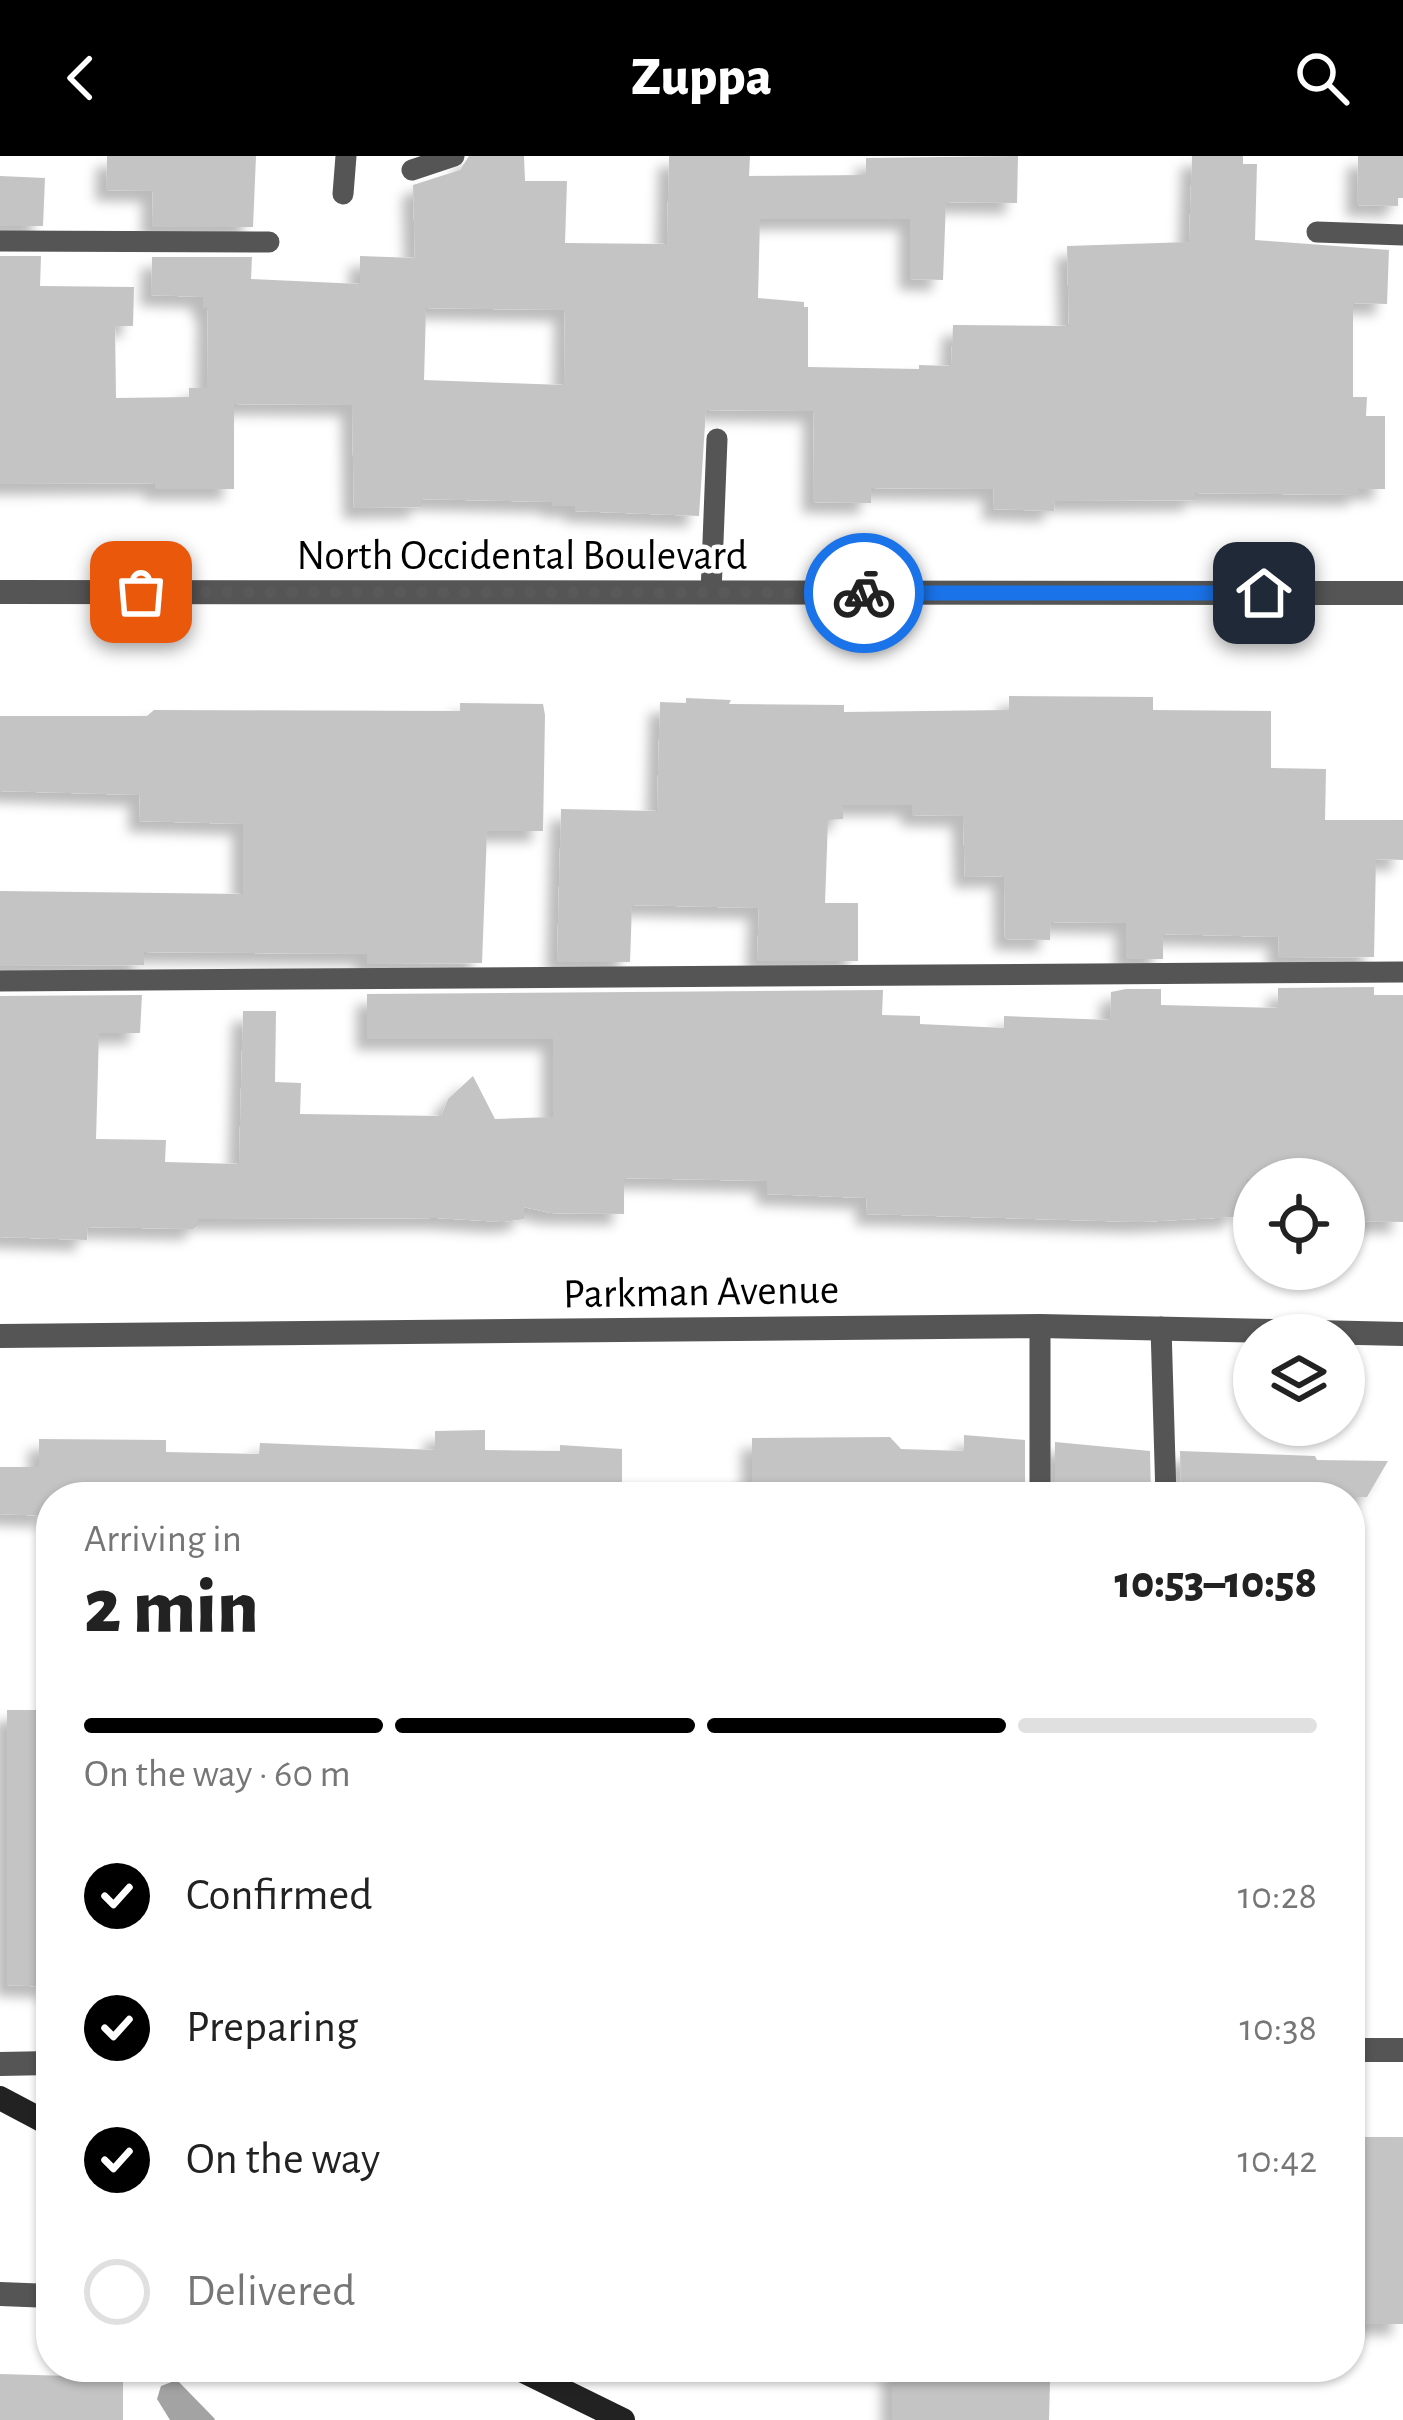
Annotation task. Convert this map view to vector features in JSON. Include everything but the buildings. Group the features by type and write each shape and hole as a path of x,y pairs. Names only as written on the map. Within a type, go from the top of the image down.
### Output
{"main road":[{"path":"0,2098 36,2118"},
{"path":"546,2382 623,2420"}],"street":[{"name":"North Occidental Boulevard","path":"0,592 1403,593"},
{"name":"Parkman Avenue","path":"0,1336 1040,1326 1403,1334"},
{"path":"1365,2050 1403,2050"},
{"path":"0,2064 36,2063"},
{"path":"0,2294 36,2295"}],"lane":[{"path":"343,194 346,156"},
{"path":"412,170 454,156"},
{"path":"1317,232 1403,235"},
{"path":"0,241 269,242"},
{"path":"711,593 717,439"},
{"path":"0,980 1403,972"},
{"path":"1040,1326 1040,1482"},
{"path":"1161,1327 1166,1482"}],"shaded area":[{"path":"179,2382 215,2420 170,2420 157,2399 161,2386"}],"way so far":[{"path":"141,592 864,593"}],"route":[{"path":"864,593 1264,593"}]}
